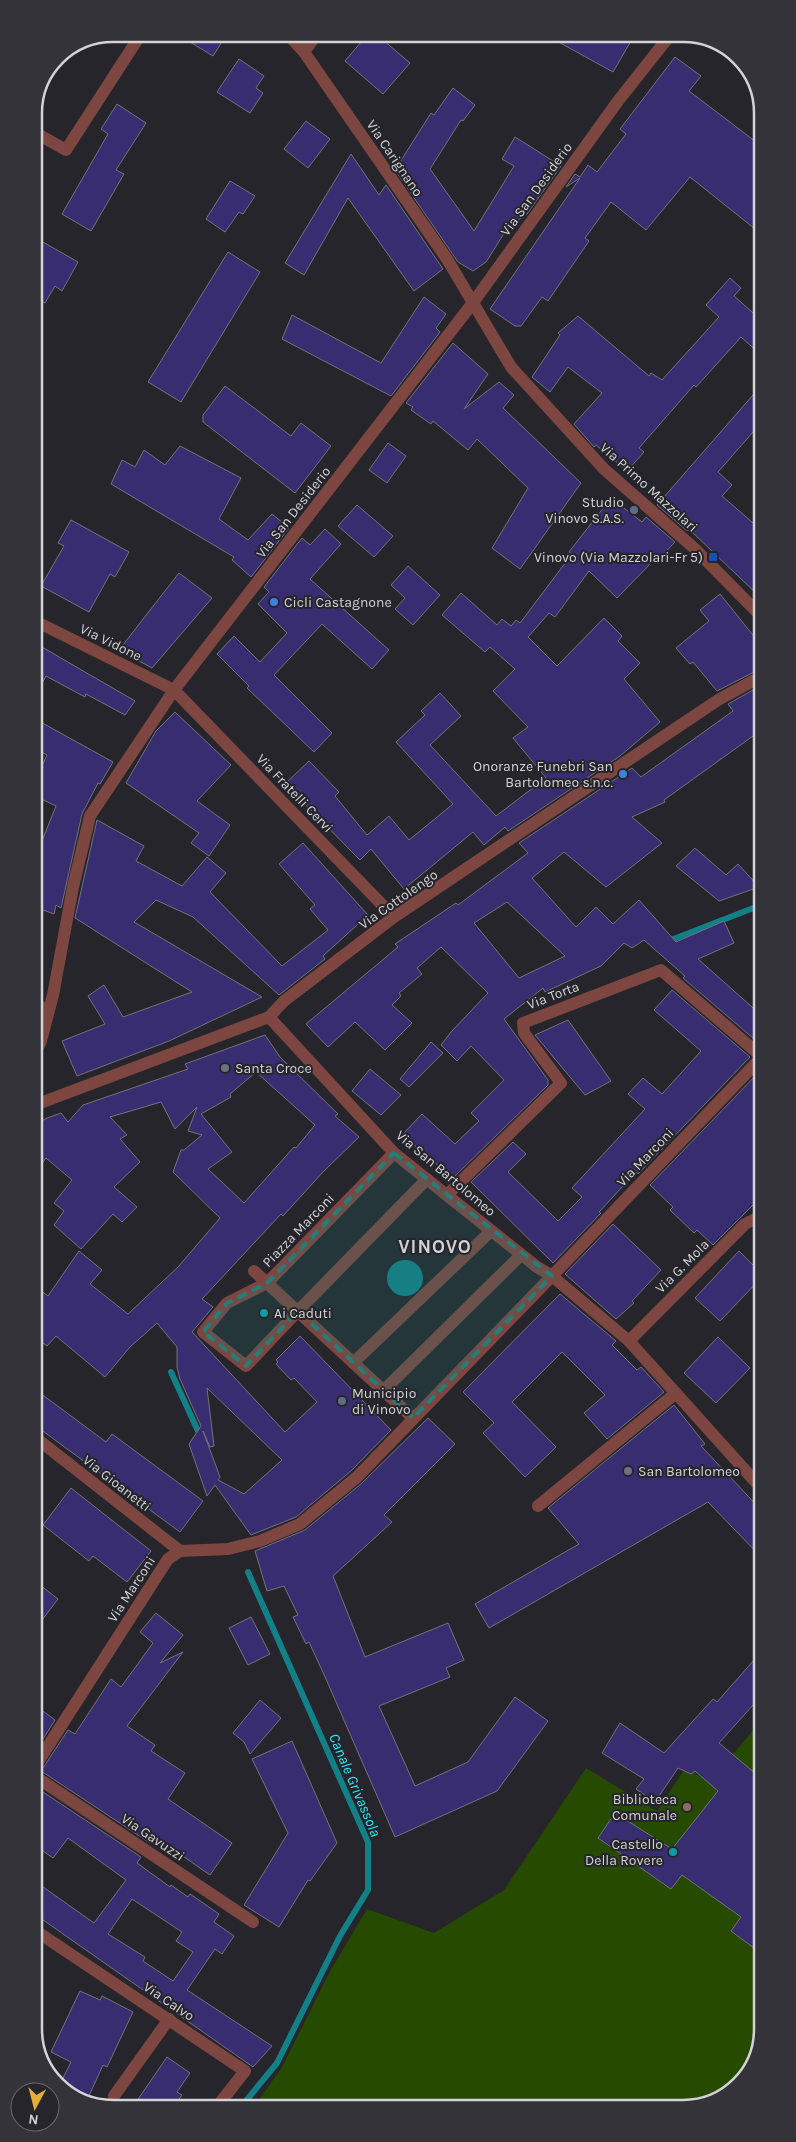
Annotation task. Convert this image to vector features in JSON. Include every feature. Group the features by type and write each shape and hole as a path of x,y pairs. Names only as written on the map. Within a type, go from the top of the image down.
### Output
{"street":[{"path":"43,137 66,150 135,43"},
{"name":"Via Carignano","path":"296,43 304,52 447,259 472,304"},
{"path":"304,52 310,43"},
{"name":"Via San Desiderio","path":"43,1034 90,816 174,690 472,304 618,101 664,43"},
{"name":"Via Primo Mazzolari","path":"472,304 510,367 598,462 694,548 754,609"},
{"name":"Via Vidone","path":"43,625 174,690"},
{"name":"Via Cottolengo","path":"42,1102 269,1017 284,1001 394,917 718,700 754,680"},
{"name":"Via Fratelli Cervi","path":"174,690 394,917"},
{"name":"Via Torta","path":"447,1195 561,1083 524,1033 523,1023 661,970 754,1051"},
{"path":"43,1007 48,1011"},
{"name":"Via San Bartolomeo","path":"269,1017 394,1153 521,1255 552,1276 629,1342"},
{"name":"Via Marconi","path":"552,1276 754,1064"},
{"name":"Piazza Marconi","path":"298,1312 246,1366 203,1332 227,1303 268,1283 394,1153"},
{"path":"298,1312 427,1179"},
{"name":"Via G. Mola","path":"629,1342 745,1224 754,1220"},
{"path":"353,1362 491,1231"},
{"path":"383,1390 521,1255"},
{"path":"254,1271 413,1418"},
{"path":"180,1551 228,1549 260,1541 300,1524 357,1477 552,1276"},
{"path":"629,1342 754,1479"},
{"path":"538,1506 676,1393"},
{"name":"Via Gioanetti","path":"42,1443 180,1551"},
{"name":"Via Marconi","path":"42,1755 168,1559 180,1551"},
{"name":"Via Gavuzzi","path":"42,1781 253,1922"},
{"name":"Via Calvo","path":"42,1935 245,2071 223,2099"},
{"path":"114,2096 169,2019"}],"highlighted area":[{"path":"394,1153 552,1276 413,1418 298,1311 246,1366 203,1332 227,1303 267,1283"}],"green space":[{"path":"754,1729 754,2028 750,2051 746,2060 739,2072 722,2088 692,2099 260,2099 282,2067 329,1973 367,1909 434,1933 504,1890 586,1768 657,1811 686,1767 709,1782"}],"water":[{"path":"405,1260 412,1261 418,1265 422,1271 422,1285 418,1291 412,1295 405,1296 398,1295 392,1291 388,1285 387,1278 388,1271 392,1265 398,1261"}],"building":[{"path":"192,43 221,43 213,56"},
{"path":"360,43 387,43 410,63 383,94 345,61"},
{"path":"560,43 630,43 613,72"},
{"path":"675,57 701,76 689,91 754,140 754,228 690,177 646,230 611,202 585,238 589,241 548,301 542,297 521,326 515,326 490,309 580,178 566,187 575,174 580,177 588,165 597,172 626,134 620,129"},
{"path":"239,59 264,76 256,88 263,93 250,113 217,92"},
{"path":"453,88 475,105 463,121 461,120 430,169 474,231 514,166 502,159 515,137 561,166 527,214 508,227 486,262 473,271 458,262 395,170 431,113 434,115"},
{"path":"117,104 146,123 116,170 124,174 91,231 62,214 108,134 101,129"},
{"path":"306,121 330,139 308,168 284,149"},
{"path":"351,154 379,195 386,185 443,269 414,291 348,198 304,275 285,263"},
{"path":"230,181 255,196 243,214 239,212 225,232 206,219"},
{"path":"43,242 78,262 62,291 55,286 45,303 43,302"},
{"path":"228,252 260,272 181,402 148,382"},
{"path":"730,278 741,288 734,296 754,314 754,349 741,337 696,387 694,385 639,448 644,452 627,471 596,445 594,447 574,424 602,393 568,367 550,392 532,377 560,335 558,333 578,316 649,376 651,373 662,380 719,317 706,305"},
{"path":"424,297 446,314 436,328 440,332 391,396 282,339 292,315 381,363"},
{"path":"453,343 488,374 464,409 499,382 514,395 503,408 581,483 520,569 492,548 528,488 477,439 468,450 433,421 431,424 411,410 413,407 406,403"},
{"path":"225,386 291,436 301,423 331,446 295,493 203,422 203,415"},
{"path":"754,394 754,431 718,472 732,485 722,496 754,524 754,591 691,531 686,530 657,505"},
{"path":"388,443 406,456 387,483 369,470"},
{"path":"180,446 241,478 219,519 248,540 272,514 289,528 251,577 232,560 234,557 111,484 122,460 135,467 144,450 165,465"},
{"path":"611,498 642,522 646,517 675,542 657,561 655,559 617,598 589,571 555,617 549,613 528,637 557,666 604,618 622,636 618,641 640,663 624,679 660,722 620,756 508,831 505,827 484,845 473,832 404,889 371,849 360,860 285,784 309,761 339,792 335,796 367,835 389,816 409,840 453,804 396,742 425,715 421,711 440,693 461,716 430,745 496,816 546,778 513,738 528,727 493,691 515,669 490,647 485,652 442,615 461,593 497,625 502,619 511,626 516,620 520,623 572,554 569,552"},
{"path":"357,505 393,536 374,557 338,526"},
{"path":"71,520 129,552 115,577 110,574 89,612 43,587 43,583 64,546 58,543"},
{"path":"325,529 341,544 310,579 389,650 372,669 322,624 274,675 332,733 314,752 247,688 249,686 217,654 234,636 260,662 287,633 258,604 269,592 264,587 302,538 310,545"},
{"path":"408,566 440,595 413,625 395,609 405,598 391,585"},
{"path":"179,573 212,598 152,668 119,650"},
{"path":"720,594 754,636 754,672 717,691 693,662 690,664 676,648 709,621 700,610"},
{"path":"43,647 135,701 125,715 86,694 85,697 46,676 43,682"},
{"path":"754,689 754,735 664,800 665,802 632,817 662,843 606,887 564,852 532,878 576,927 596,907 613,924 639,900 676,942 724,921 734,943 698,959 754,1009 754,1039 683,978 685,976 644,940 632,948 624,943 601,966 545,992 543,988 504,1019 548,1080 548,1085 453,1178 402,1135 422,1114 455,1144 479,1121 471,1113 504,1080 471,1046 457,1061 441,1045 488,993 441,947 417,968 422,974 399,993 401,996 392,1005 412,1023 385,1050 355,1022 328,1047 306,1024 398,947 395,944 456,903 458,905 528,853 519,843 632,768 641,777 733,711 728,704","holes":["507,902 565,956 519,978 474,923"]},
{"path":"175,712 231,765 197,801 230,825 209,856 191,843 199,833 126,783 156,731"},
{"path":"43,723 113,762 100,784 98,783 82,814 61,908 56,905 54,914 43,910 43,839 56,806 43,800 43,764 47,755 43,752"},
{"path":"97,820 144,846 136,861 182,886 207,857 226,873 210,892 282,966 328,930 310,909 315,905 279,864 303,843 368,915 323,956 325,959 279,995 193,917 156,900 134,922 262,997 169,1041 77,1076 62,1041 105,1024 88,996 104,985 123,1017 192,992 75,918"},
{"path":"695,848 726,875 738,864 754,882 754,889 719,901 676,866"},
{"path":"672,990 750,1057 638,1174 636,1172 599,1212 601,1213 553,1263 471,1182 513,1142 526,1154 508,1172 558,1221 582,1197 572,1188 645,1109 628,1094 643,1078 662,1094 701,1051 654,1010"},
{"path":"568,1020 611,1081 585,1095 535,1035"},
{"path":"265,1035 280,1057 338,1114 335,1116 359,1137 323,1172 283,1216 281,1214 202,1299 213,1307 192,1332 285,1432 317,1402 294,1378 291,1380 276,1364 278,1362 276,1360 300,1336 391,1430 351,1471 296,1517 251,1535 215,1485 207,1496 189,1444 201,1426 180,1379 177,1367 177,1347 157,1323 130,1347 105,1377 56,1336 47,1346 42,1343 42,1292 48,1296 79,1251 102,1270 90,1284 128,1314 178,1267 220,1218 173,1172 181,1150 184,1150 202,1135 188,1131 197,1107 175,1129 161,1102 110,1117 127,1135 120,1139 140,1162 114,1187 137,1207 122,1222 113,1214 81,1249 54,1225 64,1211 54,1203 72,1180 46,1158 42,1163 42,1121 61,1113 68,1122 83,1105 188,1069 185,1064","holes":["256,1072 315,1125 244,1203 208,1169 232,1152 201,1114 231,1097 230,1094","207,1388 282,1460 244,1494 218,1480 220,1477 203,1431 210,1447 214,1446"]},
{"path":"431,1042 443,1053 409,1087 400,1079"},
{"path":"370,1069 401,1095 381,1115 352,1091"},
{"path":"754,1077 754,1204 713,1245 697,1230 694,1233 670,1210 673,1207 650,1185"},
{"path":"613,1224 661,1270 632,1301 634,1303 616,1319 565,1274"},
{"path":"739,1251 754,1266 754,1285 720,1321 695,1298"},
{"path":"560,1294 616,1341 612,1345 637,1370 641,1367 664,1392 607,1439 584,1413 605,1395 562,1352 512,1402 556,1447 525,1477 483,1433 494,1423 463,1392"},
{"path":"718,1337 750,1368 716,1403 684,1373"},
{"path":"42,1395 106,1442 112,1434 203,1501 180,1532 42,1431"},
{"path":"674,1405 705,1444 701,1446 754,1502 754,1550 708,1502 489,1628 475,1604 579,1544 548,1508"},
{"path":"428,1418 455,1444 384,1515 392,1522 333,1576 365,1657 448,1623 464,1660 446,1668 450,1677 379,1706 415,1786 468,1762 515,1697 548,1721 497,1791 395,1837 309,1642 306,1644 293,1617 298,1615 284,1586 267,1591 255,1551 305,1530 362,1483"},
{"path":"71,1488 151,1551 127,1582 93,1556 89,1561 43,1525"},
{"path":"42,1587 58,1599 42,1620"},
{"path":"156,1613 183,1635 160,1663 183,1652 127,1726 155,1745 151,1751 185,1773 168,1799 232,1843 210,1875 154,1836 150,1843 42,1772 68,1730 75,1734 111,1679 121,1687 153,1643 140,1632"},
{"path":"251,1617 270,1654 248,1665 229,1628"},
{"path":"754,1660 754,1704 719,1743 754,1772 754,1948 731,1931 741,1917 682,1875 671,1889 598,1838 615,1813 672,1849 718,1791 695,1771 691,1774 678,1768 655,1802 636,1789 644,1779 602,1753 620,1723 664,1753 713,1699 717,1702"},
{"path":"260,1700 281,1718 250,1754 244,1742 233,1733"},
{"path":"42,1711 55,1720 42,1740"},
{"path":"292,1741 337,1843 310,1881 308,1880 279,1927 244,1905 288,1833 252,1759"},
{"path":"43,1792 141,1857 137,1863 170,1887 171,1885 188,1897 190,1894 219,1914 214,1922 234,1936 222,1954 215,1949 187,1990 272,2046 253,2067 42,1919 42,1886 94,1923 126,1880 68,1838 53,1858 42,1850","holes":["132,1899 182,1932 176,1941 193,1952 173,1981 143,1961 145,1957 108,1934"]},
{"path":"80,1991 100,2000 102,1996 133,2012 107,2067 103,2065 89,2095 70,2085 63,2078 71,2062 51,2052"},
{"path":"167,2057 190,2073 177,2092 182,2095 179,2099 138,2099"}],"waterway":[{"name":"Canale Grivassola","path":"666,942 754,908"},
{"name":"Canale Grivassola","path":"171,1372 198,1431"},
{"name":"Canale Grivassola","path":"248,1572 368,1842 368,1890 340,1936 277,2063 248,2099"}],"place":[{"name":"Studio Vinovo S.A.S.","path":"634,510"},
{"name":"Vinovo (Via Mazzolari-Fr 5)","path":"713,557"},
{"name":"Cicli Castagnone","path":"274,602"},
{"name":"Onoranze Funebri San Bartolomeo s.n.c.","path":"623,774"},
{"name":"Santa Croce","path":"225,1068"},
{"name":"Ai Caduti","path":"264,1313"},
{"name":"Municipio di Vinovo","path":"342,1401"},
{"name":"San Bartolomeo","path":"628,1471"},
{"name":"Biblioteca Comunale","path":"687,1807"},
{"name":"Castello Della Rovere","path":"673,1852"}],"district":[{"name":"VINOVO","path":"435,1246"}]}
